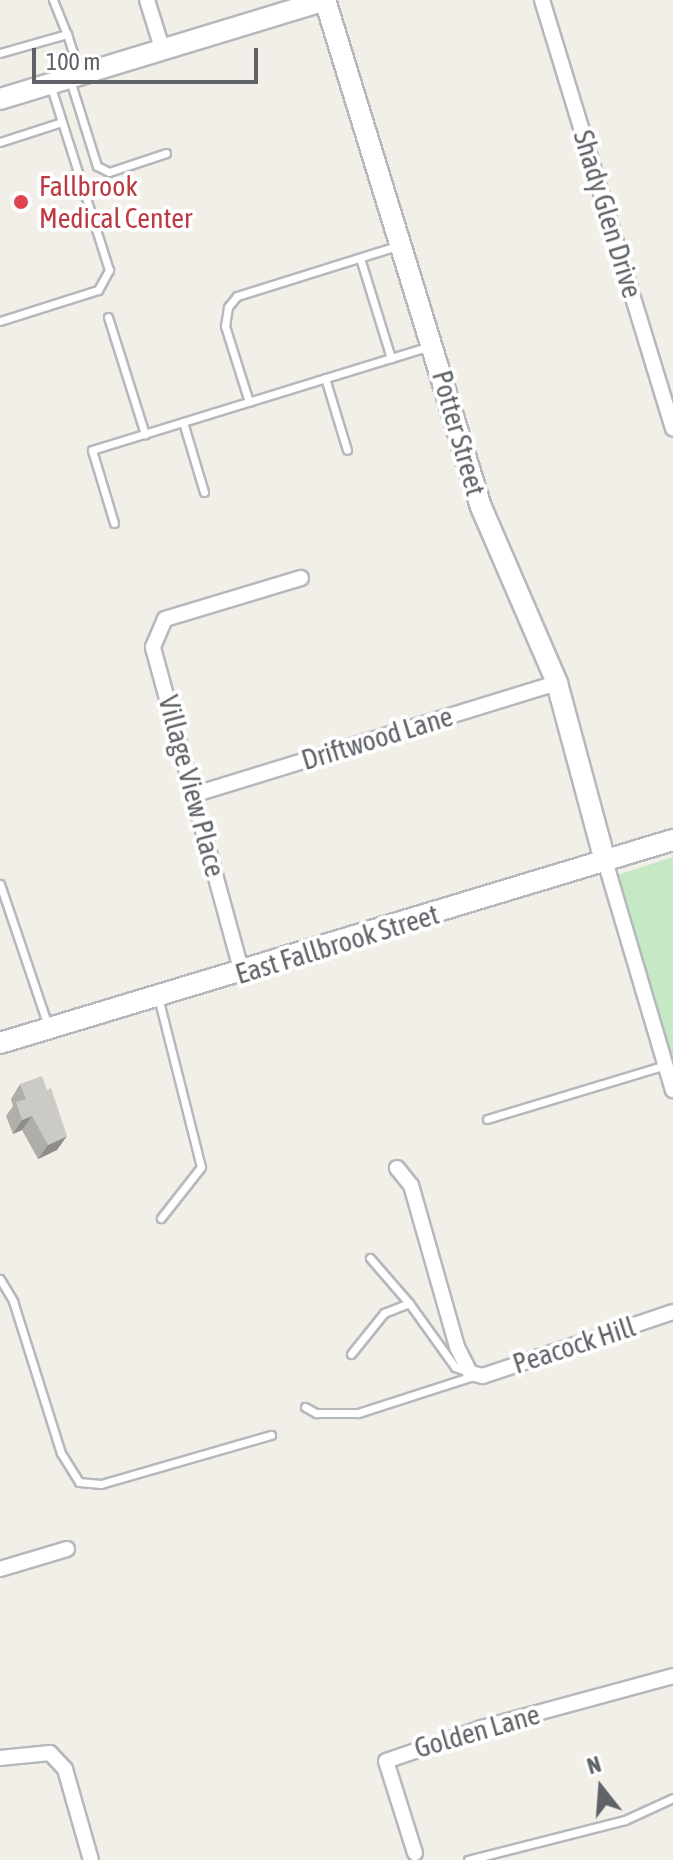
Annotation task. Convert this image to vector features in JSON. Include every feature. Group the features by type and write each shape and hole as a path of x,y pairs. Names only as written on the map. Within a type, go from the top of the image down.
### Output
{"street":[{"path":"147,0 163,51"},
{"path":"0,99 325,0"},
{"name":"Potter Street","path":"325,0 434,345 481,507 557,683 605,861"},
{"name":"Shady Glen Drive","path":"542,0 673,428"},
{"name":"Village View Place","path":"242,973 196,794 153,647 165,619 301,578"},
{"name":"Driftwood Lane","path":"196,794 557,683"},
{"name":"East Fallbrook Street","path":"0,1043 242,973 673,840"},
{"path":"605,861 673,1090"},
{"path":"397,1168 411,1185 457,1347 473,1374"},
{"name":"Peacock Hill","path":"473,1374 673,1312"},
{"path":"0,1569 67,1549"},
{"name":"Golden Lane","path":"419,1857 386,1761 482,1728 673,1676"},
{"path":"0,1758 50,1753 65,1769 91,1860"}],"lane":[{"path":"0,321 98,290 109,270 62,122 67,79 67,34 53,0"},
{"path":"0,53 67,34"},
{"path":"67,79 97,166 109,172 166,153"},
{"path":"0,142 62,122"},
{"path":"249,402 225,326 228,307 237,296 402,245"},
{"path":"360,258 391,358"},
{"path":"108,317 145,434"},
{"path":"114,523 92,450 434,345"},
{"path":"325,378 347,450"},
{"path":"183,422 204,492"},
{"path":"0,884 49,1029"},
{"path":"158,997 201,1167 161,1218"},
{"path":"487,1119 666,1065"},
{"path":"370,1258 409,1303 455,1367 473,1374"},
{"path":"0,1279 13,1301 61,1453 79,1482 101,1484 271,1435"},
{"path":"351,1354 384,1313 409,1303"},
{"path":"305,1407 316,1413 358,1413 473,1374"},
{"path":"468,1860 625,1820 673,1798"}],"green space":[{"path":"673,857 673,1087 611,877"}],"building":[{"path":"42,1076 47,1090 51,1088 67,1136 48,1145 32,1116 22,1120 16,1102 26,1099 20,1084"}],"place":[{"name":"Fallbrook Medical Center","path":"21,202"}]}
